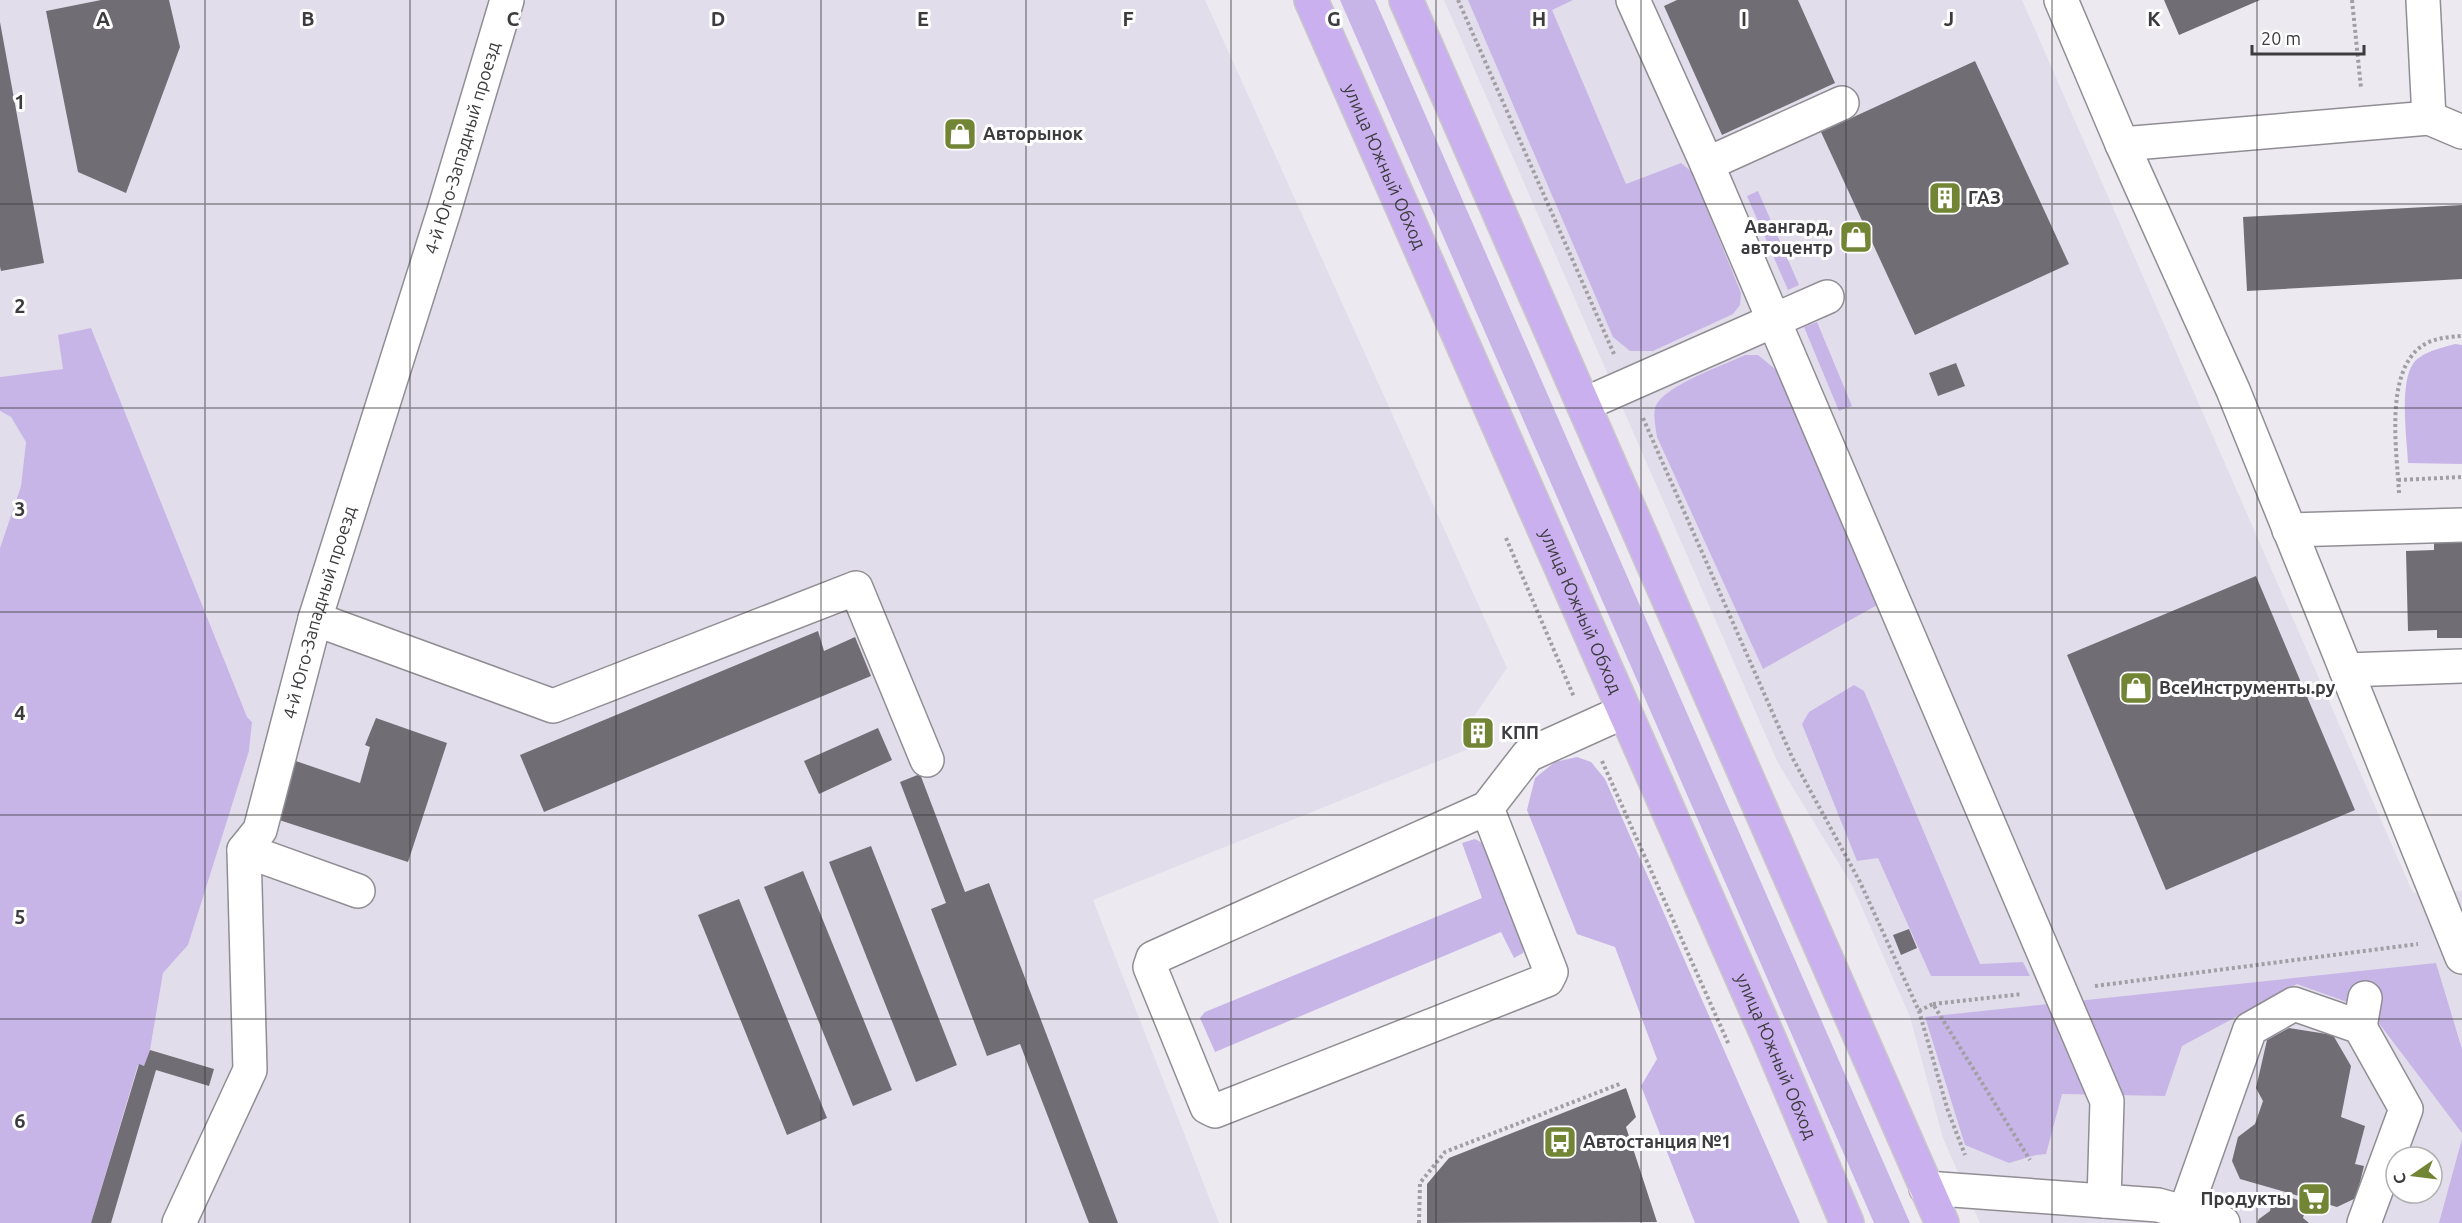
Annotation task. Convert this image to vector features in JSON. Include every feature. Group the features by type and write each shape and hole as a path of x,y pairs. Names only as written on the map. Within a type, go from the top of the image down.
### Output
{"main road":[{"name":"улица Южный Обход","path":"1311,0 1770,1041 1847,1223"},
{"path":"1406,0 1942,1223"}],"street":[{"name":"4-й Юго-Западный проезд","path":"244,850 260,830 315,620 444,211 507,0"},
{"path":"1633,0 1707,164 2107,1101 2104,1201"},
{"path":"2061,0 2122,144 2233,390 2459,948"},
{"path":"2423,0 2429,118"},
{"path":"1707,164 1842,103"},
{"path":"2122,144 2429,118 2462,132"},
{"path":"1585,404 1827,297"},
{"path":"2289,530 2462,525"},
{"path":"315,620 553,706 856,588 927,760"},
{"path":"2346,670 2462,666"},
{"path":"1487,808 1551,972 1547,980 1215,1110 1207,1107 1150,967 1153,958 1487,808 1528,755 1623,712"},
{"path":"179,1223 250,1070 244,850 358,891"},
{"path":"2182,1218 2250,1029 2294,1004 2363,1013 2406,1109 2364,1223"},
{"path":"1926,1188 2158,1205 2182,1218 2223,1223"}],"path":[{"path":"1458,0 1792,757 1860,882 1919,1011 1948,1111 1979,1191"},
{"path":"2352,0 2361,92"},
{"path":"2400,527 2395,399 2400,377 2409,358 2422,346 2441,338 2462,336"},
{"path":"2398,480 2462,477"},
{"path":"1919,1011 1933,1004 2459,948"},
{"path":"1933,1004 2020,1148 2057,1198"},
{"path":"1419,1223 1420,1183 1445,1152 1622,1083"}],"shaded area":[{"path":"0,0 1205,0 1507,668 1470,722 1464,724 1471,748 1093,900 1219,1223 91,1223 139,1064 150,1050 163,973 188,945 249,751 252,722 247,718 63,369 0,377"},
{"path":"1340,0 1375,0 1910,1223 1874,1223"},
{"path":"1444,0 2022,0 2413,893 2462,891 2462,1223 1980,1223 1943,1138 1910,1017 1852,885 1778,763"},
{"path":"1468,0 1573,0 1552,10 1626,184 1681,163 1692,172 1741,293 1740,305 1733,314 1653,351 1630,351 1613,337"},
{"path":"1758,191 1799,285 1788,290 1747,196"},
{"path":"1817,322 1852,406 1839,411 1804,327"},
{"path":"91,328 247,717 252,722 249,751 188,945 163,973 150,1050 144,1066 138,1065 91,1223 0,1223 0,548 21,486 26,442 11,417 0,411 0,377 63,369 58,335"},
{"path":"2455,344 2462,345 2462,464 2408,463 2405,398 2409,373 2413,364 2421,356"},
{"path":"1745,355 1758,355 1780,373 1879,604 1763,669 1657,437 1654,419 1659,401 1668,393 1694,378"},
{"path":"0,411 11,417 26,442 21,486 0,548"},
{"path":"1854,685 1864,691 1980,964 2023,962 2030,976 1931,976 1878,858 1857,861 1802,724 1809,712"},
{"path":"1577,757 1591,762 1605,779 1800,1223 1695,1223 1641,1086 1657,1059 1615,947 1577,934 1527,810 1535,778 1555,762"},
{"path":"1475,839 1491,848 1525,938 1523,953 1514,958 1501,932 1215,1052 1200,1018 1205,1012 1482,898 1462,843"},
{"path":"2436,963 2462,1049 2462,1133 2369,1010 2297,984 2182,1046 2165,1096 2062,1094 2046,1154 2009,1163 1965,1145 1925,1017"},
{"path":"2462,1139 2462,1223 2439,1223"}],"building":[{"path":"101,0 169,0 180,47 126,193 78,172 46,11"},
{"path":"1677,0 1798,0 1835,83 1722,135 1664,6"},
{"path":"2164,0 2260,0 2179,35"},
{"path":"0,22 44,263 1,271 0,267"},
{"name":"ГАЗ","path":"1975,61 2069,264 1915,335 1821,132"},
{"path":"2462,205 2462,279 2247,291 2243,217"},
{"path":"1956,363 1965,386 1938,396 1929,373"},
{"path":"2462,540 2462,638 2437,638 2437,630 2408,631 2406,551 2434,550 2434,541"},
{"path":"2256,576 2355,810 2166,890 2067,655"},
{"path":"818,631 824,651 855,637 871,676 544,812 520,755"},
{"path":"376,718 447,743 408,862 273,818 290,759 360,783 370,747 365,745"},
{"name":"КПП","path":"1485,718 1492,742 1471,748 1464,724"},
{"path":"878,728 892,760 819,794 804,761"},
{"path":"920,774 965,892 989,883 1118,1223 1089,1223 1020,1044 987,1056 931,909 946,903 900,782"},
{"path":"871,846 957,1065 916,1082 829,862"},
{"path":"803,871 892,1090 853,1106 764,887"},
{"path":"739,899 827,1118 787,1135 698,915"},
{"path":"1909,929 1917,948 1901,955 1893,935"},
{"path":"2289,1028 2333,1035 2351,1066 2341,1117 2365,1126 2355,1164 2364,1166 2356,1198 2337,1207 2240,1179 2232,1161 2238,1137 2255,1124 2263,1101 2256,1088 2267,1040"},
{"path":"150,1050 214,1069 209,1086 156,1070 111,1223 91,1223 139,1064 144,1066"},
{"name":"Автостанция №1","path":"1626,1088 1636,1117 1626,1127 1657,1222 1427,1223 1427,1184 1449,1158"},
{"path":"2274,1192 2307,1203 2303,1218 2309,1223 2257,1223 2270,1211"}],"place":[{"name":"Авторынок","path":"960,134"},
{"name":"ГАЗ","path":"1945,198"},
{"name":"Авангард, автоцентр","path":"1856,237"},
{"name":"ВсеИнструменты.ру","path":"2136,688"},
{"name":"КПП","path":"1478,733"},
{"name":"Автостанция №1","path":"1560,1142"},
{"name":"Продукты","path":"2314,1199"}]}
